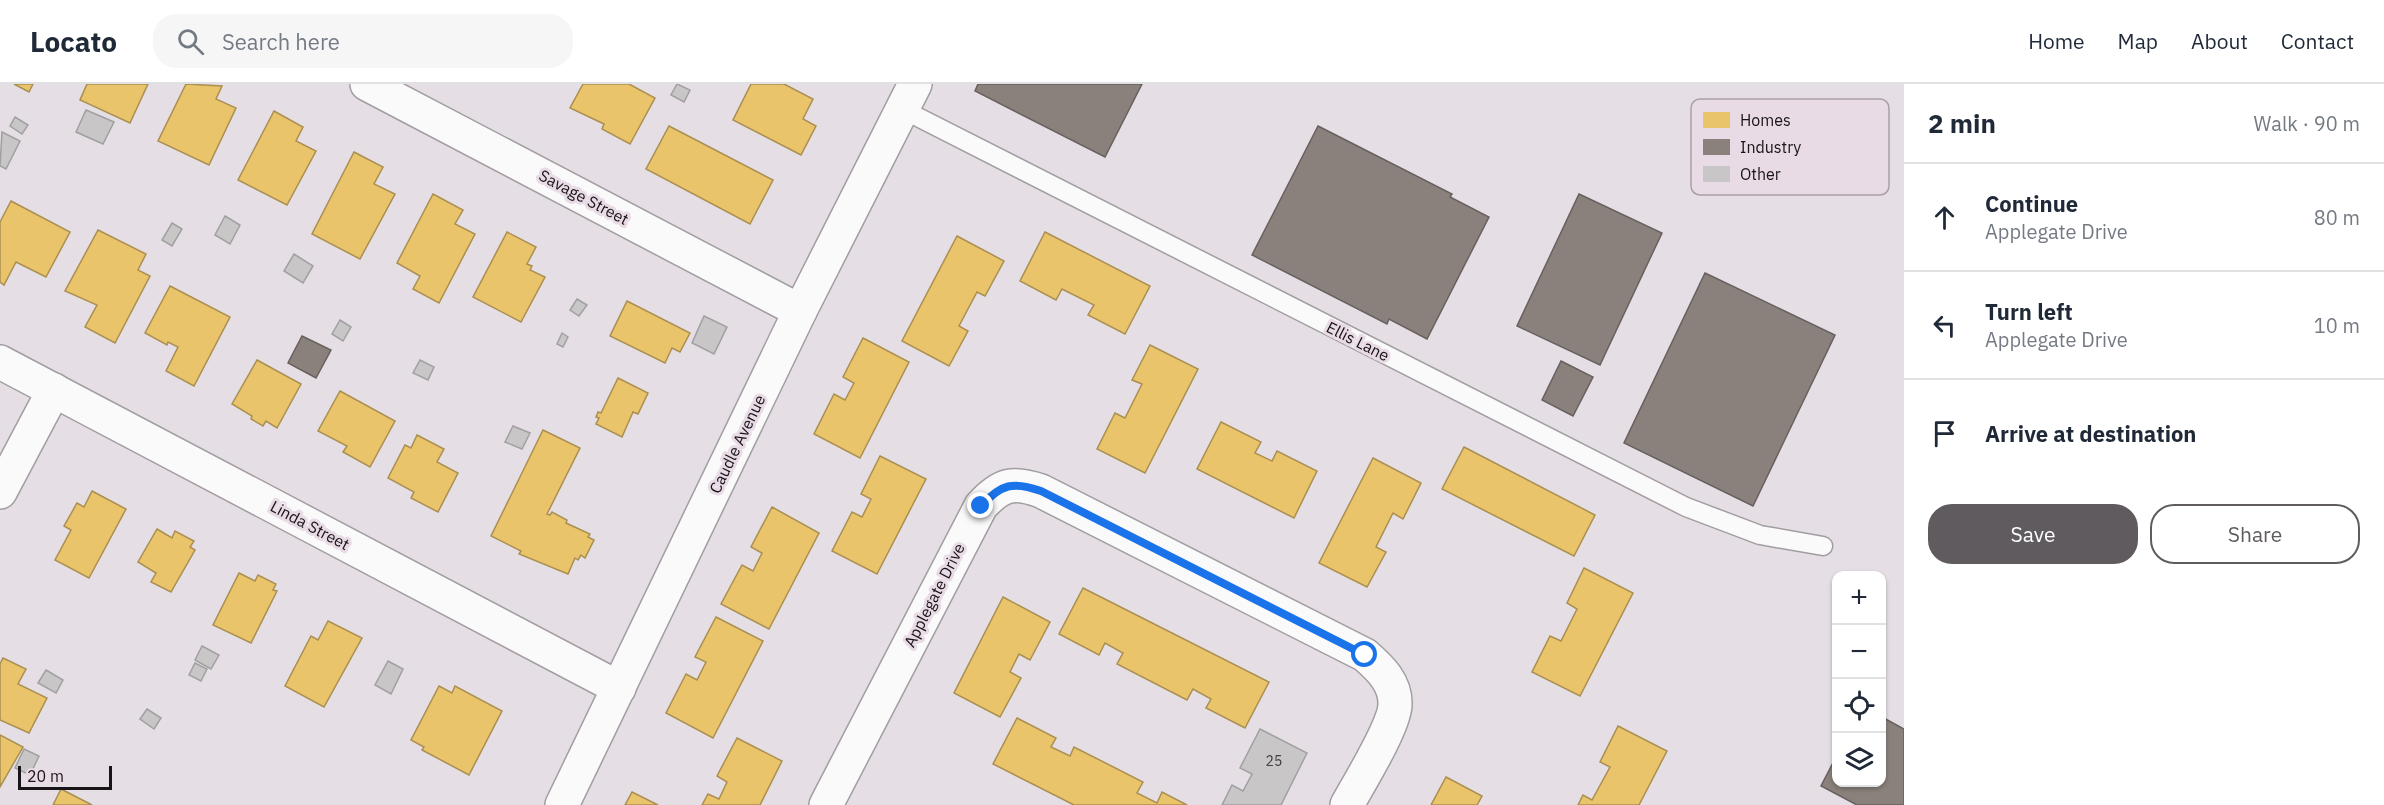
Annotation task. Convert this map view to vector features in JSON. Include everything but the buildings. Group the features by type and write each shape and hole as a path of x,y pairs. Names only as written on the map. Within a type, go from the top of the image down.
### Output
{"street":[{"name":"Savage Street","path":"367,84 800,311"},
{"name":"Caudle Avenue","path":"562,805 800,311 909,97"},
{"name":"Linda Street","path":"0,362 619,688"},
{"path":"0,492 54,390"},
{"name":"Applegate Drive","path":"826,805 981,506 993,492 1008,486 1025,485 1365,655 1381,668 1390,684 1395,705 1387,728 1347,805"}],"lane":[{"name":"Ellis Lane","path":"909,97 1686,507 1760,535 1823,546"}],"route":[{"path":"981,506 993,492 1008,486 1025,485 1041,491 1365,655"}]}
